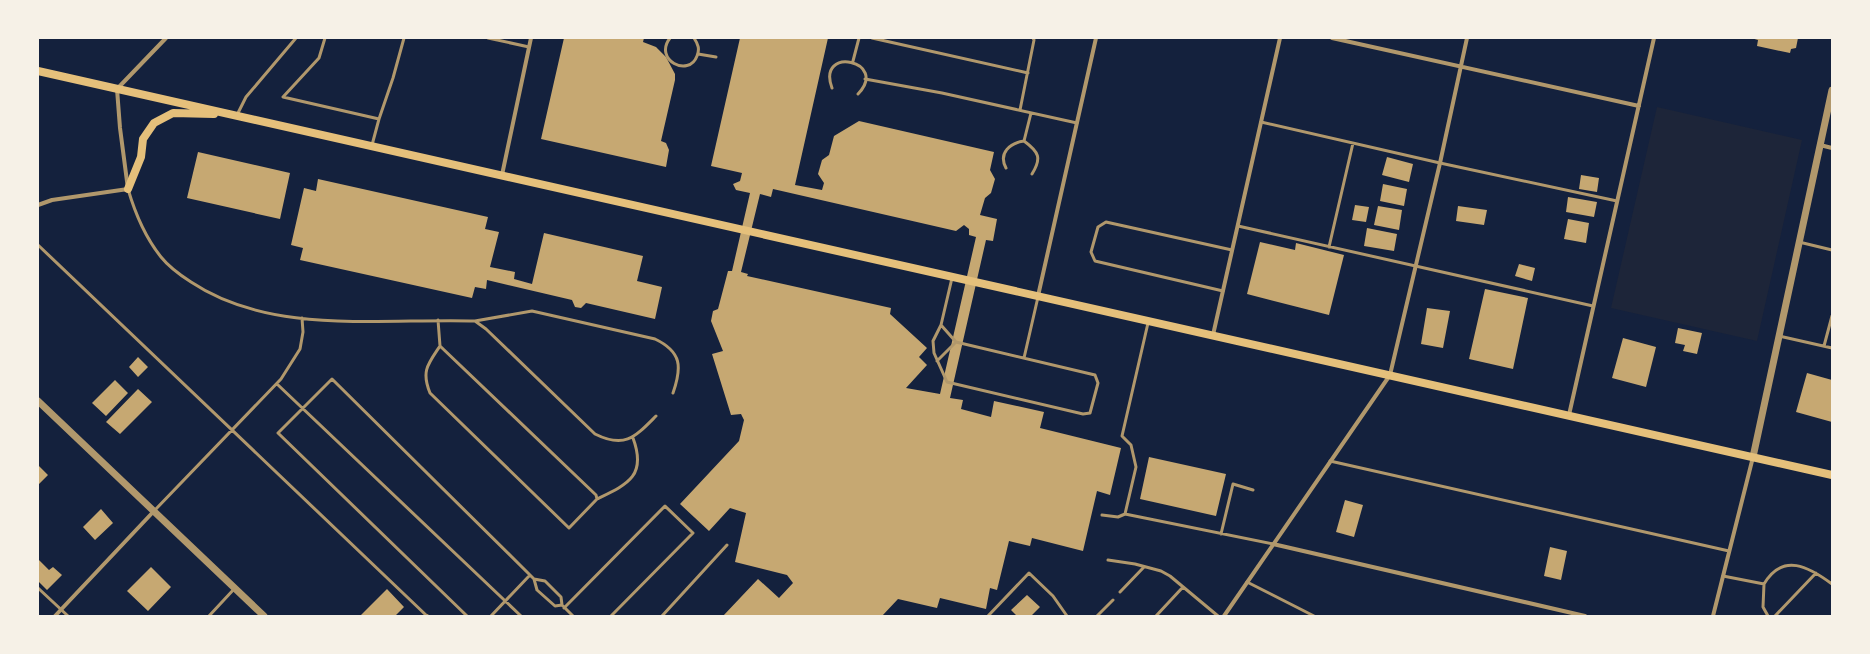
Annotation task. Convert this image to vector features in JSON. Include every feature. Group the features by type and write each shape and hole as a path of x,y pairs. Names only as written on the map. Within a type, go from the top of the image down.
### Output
{"main road":[{"path":"38,71 502,174 952,278 1213,335 1832,475"},
{"path":"128,189 142,157 142,139 159,119 173,113 235,115"}],"street":[{"path":"38,204 52,200 128,189 120,128 117,88 166,38"},
{"path":"502,174 531,38"},
{"path":"1038,296 1096,38"},
{"path":"1213,335 1280,38"},
{"path":"1332,38 1638,106"},
{"path":"1224,616 1390,375 1440,163 1467,38"},
{"path":"1569,415 1654,38"},
{"path":"1714,616 1753,457 1832,90"},
{"path":"1820,145 1832,148"},
{"path":"38,401 264,616"},
{"path":"55,616 154,512"},
{"path":"1273,544 1568,614 1585,616"}],"lane":[{"path":"235,115 246,97 296,38"},
{"path":"325,38 320,58 283,97 379,119"},
{"path":"372,145 404,38"},
{"path":"488,38 529,47"},
{"path":"670,38 666,47 666,53 668,58 676,65 687,65 692,63 698,54 698,44 694,38"},
{"path":"853,61 859,38"},
{"path":"872,38 1028,73"},
{"path":"1020,110 1034,40 1033,38"},
{"path":"698,54 716,57"},
{"path":"832,88 829,76 831,70 840,62 853,61 862,68 866,79 862,90 858,94"},
{"path":"866,79 942,93 1077,123"},
{"path":"1024,141 1031,113"},
{"path":"1261,122 1440,163 1617,201"},
{"path":"1006,168 1002,161 1006,150 1016,142 1024,141 1037,152 1037,166 1032,174"},
{"path":"1329,247 1353,143"},
{"path":"128,189 134,210 146,235 161,258 179,274 220,298 275,315 337,321 475,321 532,311 655,339 668,345 677,358 680,373 673,393"},
{"path":"1223,290 1095,261 1091,252 1098,227 1106,222 1232,250"},
{"path":"1238,226 1594,306"},
{"path":"1799,242 1832,250"},
{"path":"38,245 427,616"},
{"path":"941,326 956,342 1095,375 1098,383 1090,412 1083,414 947,382 934,353 932,341 941,326 952,278"},
{"path":"1024,358 1038,296"},
{"path":"1824,346 1832,316"},
{"path":"154,512 277,384 293,362 300,349 304,332 302,318"},
{"path":"438,320 440,346 426,367 425,382 430,393 569,528 597,500 614,491 631,479 639,464 638,452 633,438"},
{"path":"475,321 595,434 607,440 622,442 633,438 656,416"},
{"path":"1125,514 1136,467 1131,445 1122,436 1149,321"},
{"path":"1779,336 1832,348"},
{"path":"937,361 956,342"},
{"path":"440,346 590,489 597,500"},
{"path":"467,616 278,433 332,379 534,579 537,590 554,606 563,606 665,506 693,532 611,616"},
{"path":"277,384 521,616"},
{"path":"1330,461 1729,552"},
{"path":"1221,534 1233,484 1253,490"},
{"path":"1102,515 1118,518 1125,514 1273,544"},
{"path":"662,616 727,545"},
{"path":"1108,560 1161,571 1218,616"},
{"path":"1768,616 1763,606 1764,584 1770,575 1787,564 1802,566 1816,573 1832,584"},
{"path":"1120,592 1144,567"},
{"path":"988,616 1029,573 1053,596 1067,616"},
{"path":"1775,616 1816,573"},
{"path":"491,616 530,575"},
{"path":"1723,576 1764,584"},
{"path":"534,579 546,582 561,597 563,606 573,616"},
{"path":"1247,582 1314,616"},
{"path":"1156,616 1183,587"},
{"path":"38,588 68,616"},
{"path":"209,616 235,588"},
{"path":"1097,616 1113,600"}],"shaded area":[{"path":"1657,107 1802,140 1757,341 1611,308"}],"building":[{"path":"564,38 644,38 643,42 656,47 666,57 675,74 675,80 661,141 666,143 669,150 666,167 541,139"},
{"path":"740,38 828,38 795,185 822,190 824,183 818,174 822,160 829,155 834,136 859,121 994,152 990,170 995,179 991,193 985,198 980,215 997,219 993,241 986,240 950,398 963,400 961,409 991,417 994,401 1044,412 1040,428 1121,448 1110,495 1097,491 1083,551 1032,538 1030,546 1009,541 997,590 990,588 986,609 940,598 937,608 898,599 882,616 723,616 758,579 779,598 793,583 787,575 735,562 746,513 730,508 709,531 680,504 739,441 744,420 741,414 731,415 712,354 723,351 711,321 713,311 718,309 728,271 732,271 750,193 736,190 733,184 740,181 742,173 711,166","holes":["773,189 956,231 964,225 969,229 969,235 976,237 940,394 906,388 927,365 919,357 927,348 890,314 891,308 747,276 748,274 741,272 760,194 771,197"]},
{"path":"1751,38 1798,38 1796,48 1791,49 1790,53 1757,46 1758,40"},
{"path":"198,152 290,173 280,219 187,198"},
{"path":"1387,157 1413,164 1409,182 1382,175"},
{"path":"1581,175 1599,178 1597,192 1579,189"},
{"path":"318,179 488,217 485,229 499,232 490,267 515,272 514,279 532,284 544,233 643,256 637,281 662,287 655,319 586,303 581,308 575,307 572,300 487,280 486,289 475,287 472,298 300,260 303,248 291,245 304,188 316,191"},
{"path":"1383,184 1407,189 1404,206 1380,201"},
{"path":"1568,197 1597,202 1594,217 1566,212"},
{"path":"1355,205 1369,207 1366,222 1352,220"},
{"path":"1378,206 1402,210 1399,230 1374,225"},
{"path":"1458,206 1487,210 1484,225 1456,221"},
{"path":"1568,219 1589,223 1586,243 1564,239"},
{"path":"1367,228 1397,234 1394,251 1364,246"},
{"path":"1260,242 1295,250 1296,243 1344,255 1329,315 1247,294"},
{"path":"1519,264 1535,268 1532,281 1515,276"},
{"path":"1485,289 1528,298 1513,369 1469,359"},
{"path":"1427,308 1450,311 1443,348 1421,344"},
{"path":"1678,328 1702,333 1697,354 1683,351 1685,345 1675,343"},
{"path":"1623,338 1656,347 1646,387 1612,378"},
{"path":"138,357 148,367 138,377 129,367"},
{"path":"1807,373 1832,380 1832,422 1796,412"},
{"path":"115,380 128,393 106,416 92,403"},
{"path":"138,389 152,402 120,434 106,422"},
{"path":"1149,457 1226,474 1216,516 1140,499"},
{"path":"38,465 48,475 38,485"},
{"path":"1345,500 1363,505 1354,537 1336,532"},
{"path":"101,509 113,523 95,540 83,527"},
{"path":"1550,547 1567,551 1561,580 1544,576"},
{"path":"38,559 49,570 53,567 62,575 47,590 38,581"},
{"path":"151,567 171,587 148,611 127,591"},
{"path":"387,589 404,607 395,616 360,616"},
{"path":"1027,595 1040,607 1031,616 1017,616 1011,610"}]}
